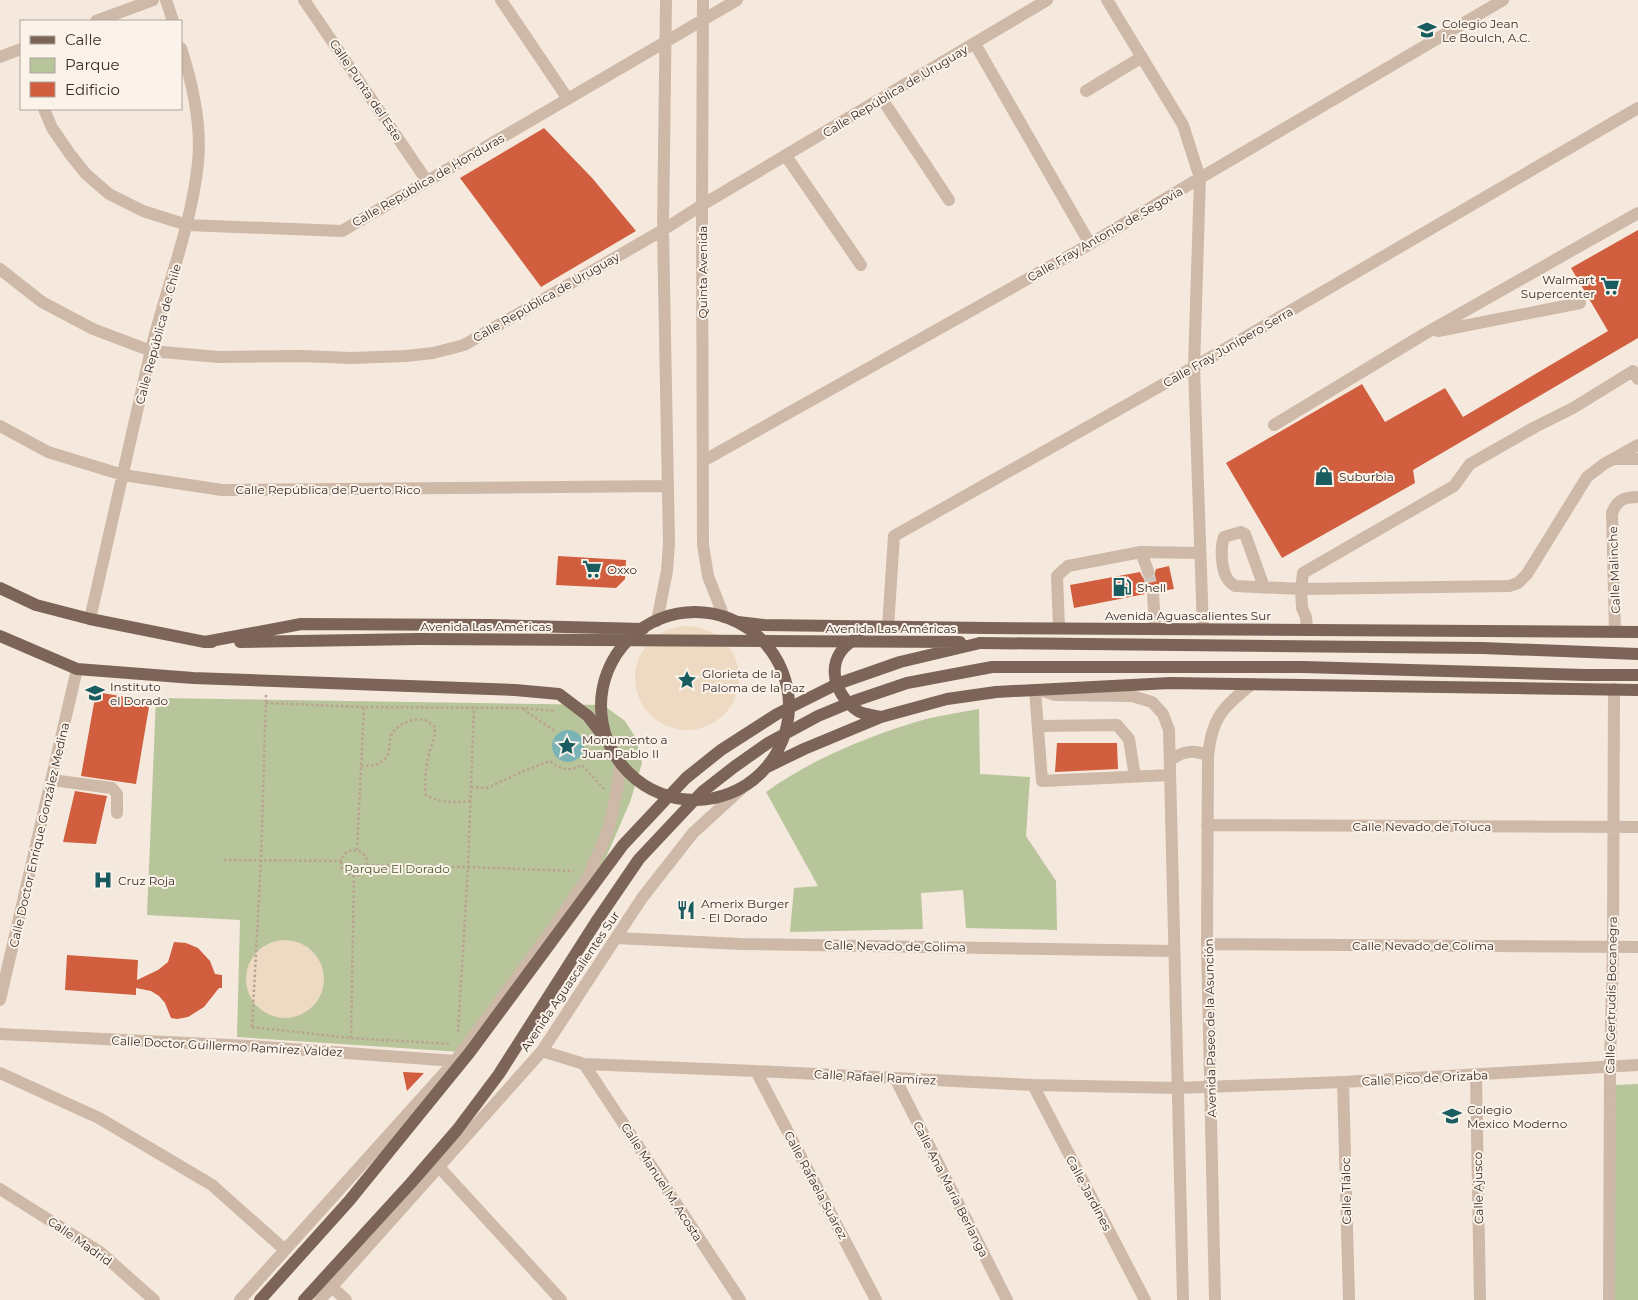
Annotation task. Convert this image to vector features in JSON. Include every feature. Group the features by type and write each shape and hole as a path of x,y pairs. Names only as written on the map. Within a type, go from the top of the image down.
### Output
{"main road":[{"name":"Avenida Las Américas","path":"0,588 36,605 90,619 205,642 419,639 980,642"},
{"name":"Avenida Aguascalientes Sur","path":"607,741 601,716 602,691 610,667 619,652 643,629 657,621 673,615 690,613 708,613 738,622 764,625 1638,632"},
{"name":"Avenida Aguascalientes Sur","path":"266,680 515,690 559,694 588,716 607,741 620,764 639,783 663,795 689,800 716,798 741,789 767,767 779,750 786,730 790,709 788,688 781,667 770,649 756,634 738,622"},
{"path":"205,642 300,624 490,625 643,629"},
{"path":"881,717 859,711 844,698 838,689 834,677 835,664 838,655 852,640 888,627"},
{"path":"0,636 78,669 193,678 266,680"},
{"path":"260,1300 349,1201 470,1052 624,846 686,778 721,750 776,714 837,684 900,662 980,642 1472,648 1638,654"},
{"name":"Avenida Aguascalientes Sur","path":"304,1300 405,1190 457,1130 500,1074 596,922 639,860 702,792 714,782 768,743 818,716 854,700 907,683 992,667 1303,667 1638,675"},
{"path":"767,767 804,749 881,717 946,699 996,692 1170,683 1638,690"}],"street":[{"path":"99,20 153,0"},
{"path":"166,0 173,20"},
{"name":"Calle Punta del Este","path":"304,0 427,181"},
{"path":"501,0 568,99"},
{"path":"657,621 667,571 669,544 663,230 666,0"},
{"name":"Quinta Avenida","path":"703,0 703,545 708,576 724,617"},
{"name":"Calle República de Honduras","path":"44,110 52,128 86,174 109,194 143,211 187,225 342,231 737,0"},
{"name":"Calle República de Uruguay","path":"0,269 17,284 50,306 93,329 151,351 218,357 302,356 351,358 433,353 464,345 663,230 1047,0"},
{"path":"1107,0 1183,125 1200,178 1194,367 1203,629"},
{"name":"Calle Fray Antonio de Segovia","path":"703,460 1090,244 1503,0"},
{"path":"975,44 1090,244"},
{"name":"Calle República de Chile","path":"90,619 151,351 187,225 198,163 198,121 192,81 182,51"},
{"path":"0,57 20,52"},
{"path":"1086,91 1142,57"},
{"path":"882,99 949,200"},
{"name":"Calle Fray Junípero Serra","path":"888,627 894,536 1194,367 1638,108"},
{"path":"786,156 861,265"},
{"path":"1274,425 1426,333 1638,213"},
{"path":"1426,333 1580,303"},
{"path":"1307,630 1306,617 1302,608 1301,589 1303,573 1454,486 1470,464 1573,408 1633,371 1638,379"},
{"name":"Calle República de Puerto Rico","path":"0,426 48,452 123,475 222,490 668,486"},
{"path":"1264,587 1245,534 1241,532 1224,537 1221,546 1222,558 1228,581 1235,586 1301,589 1509,586 1518,583 1527,574 1588,477 1604,464 1638,445"},
{"path":"1614,459 1638,459"},
{"name":"Calle Malinche","path":"1615,632 1612,514 1616,503 1627,497 1638,497"},
{"path":"1059,628 1057,576 1068,566 1142,552 1199,553"},
{"path":"1142,552 1148,571"},
{"path":"1153,593 1155,628"},
{"name":"Calle Doctor Enrique González Medina","path":"0,1000 78,669"},
{"name":"Avenida Paseo de la Asunción","path":"1215,1300 1208,944 1208,756 1210,739 1218,718 1228,703 1252,684"},
{"path":"1170,776 1042,781 1038,726 1038,690 1055,695 1132,696 1152,702 1164,714 1169,730 1183,1300"},
{"name":"Calle Gertrudis Bocanegra","path":"1609,1300 1614,690"},
{"path":"1038,726 1117,725 1129,739 1135,777"},
{"path":"1170,761 1176,755 1187,752 1200,752 1208,756"},
{"path":"240,1300 454,1061 552,930 588,877 609,828 618,785 620,764"},
{"path":"52,780 112,788 117,794 117,813"},
{"name":"Avenida Aguascalientes Sur","path":"320,1300 542,1052 642,898 693,832 741,789"},
{"name":"Calle Nevado de Toluca","path":"1207,825 1638,827"},
{"name":"Calle Nevado de Colima","path":"616,938 742,944 1173,951"},
{"name":"Calle Nevado de Colima","path":"1208,944 1638,946"},
{"name":"Calle Doctor Guillermo Ramírez Valdez","path":"0,1034 250,1046 454,1061"},
{"name":"Calle Rafael Ramírez","path":"542,1052 584,1064 1033,1085 1211,1088"},
{"name":"Calle Manuel M. Acosta","path":"584,1064 740,1300"},
{"name":"Calle Pico de Orizaba","path":"1211,1088 1476,1076 1638,1065"},
{"name":"Calle Rafaela Suárez","path":"756,1071 876,1300"},
{"path":"0,1072 99,1118 212,1185 285,1250"},
{"name":"Calle Ajusco","path":"1476,1076 1480,1300"},
{"name":"Calle Ana María Berlanga","path":"895,1078 1007,1300"},
{"name":"Calle Tláloc","path":"1343,1082 1349,1300"},
{"name":"Calle Jardines","path":"1033,1085 1145,1300"},
{"path":"439,1167 561,1300"},
{"name":"Calle Madrid","path":"0,1189 100,1252 154,1300"},
{"path":"332,1287 346,1300"}],"path":[{"path":"266,680 261,860 252,1027 351,1038 458,1044"},
{"path":"266,703 364,707 522,708 560,711"},
{"path":"356,850 364,707"},
{"path":"458,1034 468,867 474,708"},
{"path":"522,708 556,732"},
{"path":"361,766 377,765 384,760 389,754 392,733 399,726 416,720 424,720 435,727 435,735 424,781 426,795 437,801 454,804 470,801"},
{"path":"471,787 487,788 550,761 565,770 574,769 582,765 606,791"},
{"path":"356,850 364,854 367,865 363,873 354,876 346,873 341,865 341,860 348,851 356,850"},
{"path":"224,860 341,860"},
{"path":"367,865 576,871"},
{"path":"351,1038 354,876"}],"green space":[{"name":"Parque El Dorado","path":"156,698 603,705 625,721 636,738 642,763 630,802 601,869 461,1052 237,1037 240,920 147,915"},
{"path":"979,709 980,774 1030,777 1026,836 1056,881 1057,930 966,928 963,890 921,893 923,929 790,932 794,888 818,886 766,792 803,768 884,732 926,719"},
{"path":"1638,1084 1638,1300 1611,1300 1614,1085"}],"shaded area":[{"name":"Glorieta de la Paloma de la Paz","path":"687,626 707,630 724,641 735,658 739,678 735,698 724,715 707,726 687,730 667,726 650,715 639,698 635,678 639,658 650,641 667,630"},
{"path":"285,940 300,943 317,957 321,964 324,979 321,994 307,1011 300,1015 285,1018 270,1015 253,1001 249,994 246,979 249,964 263,947 270,943"}],"water":[{"path":"568,730 574,731 579,735 583,740 583,752 579,757 574,761 568,762 562,761 557,757 553,752 552,746 553,740 557,735 562,731"}],"building":[{"path":"544,128 593,179 636,231 541,287 460,178"},
{"path":"1638,230 1638,338 1413,470 1415,483 1282,558 1226,463 1362,384 1385,422 1445,388 1463,417 1608,331 1571,268"},
{"name":"Oxxo","path":"558,556 626,560 625,579 616,588 556,585"},
{"name":"Shell","path":"1169,566 1174,589 1161,591 1157,586 1152,585 1146,589 1145,594 1074,608 1070,585 1140,572 1143,578 1150,579 1154,576 1156,569"},
{"path":"96,692 150,701 136,784 81,776"},
{"path":"1057,743 1117,743 1118,769 1055,772"},
{"path":"75,791 107,796 96,844 63,842"},
{"path":"174,942 186,943 198,948 210,961 215,974 222,975 222,988 219,988 204,1007 188,1017 171,1018 165,1003 151,991 136,988 136,995 65,990 67,955 138,960 137,980 158,970 168,962"},
{"path":"403,1072 424,1073 407,1091"}],"tunnel":[{"path":"1148,571 1153,593"}],"place":[{"name":"Colegio Jean Le Boulch, A.C.","path":"1427,30"},
{"name":"Walmart Supercenter","path":"1610,286"},
{"name":"Suburbia","path":"1324,476"},
{"name":"Oxxo","path":"592,569"},
{"name":"Shell","path":"1122,587"},
{"name":"Glorieta de la Paloma de la Paz","path":"687,680"},
{"name":"Instituto el Dorado","path":"95,693"},
{"name":"Monumento a Juan Pablo II","path":"567,746"},
{"name":"Cruz Roja","path":"103,880"},
{"name":"Amerix Burger - El Dorado","path":"686,910"},
{"name":"Colegio Mexico Moderno","path":"1452,1116"}]}
